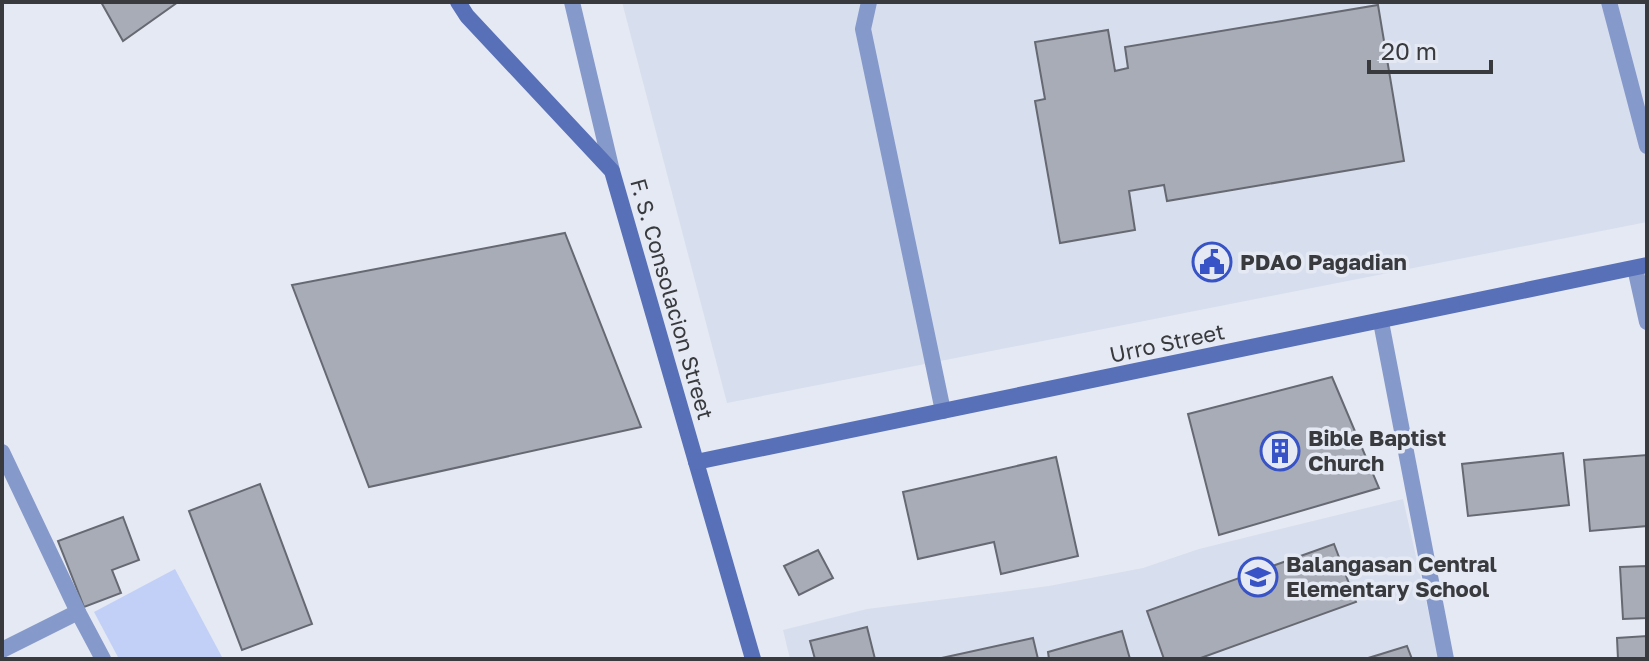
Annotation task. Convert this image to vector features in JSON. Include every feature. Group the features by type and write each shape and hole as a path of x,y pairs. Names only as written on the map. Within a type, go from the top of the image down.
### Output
{"street":[{"name":"F. S. Consolacion Street","path":"458,2 467,16 612,171 753,659"},
{"path":"572,2 612,171"},
{"path":"869,2 863,29 943,411"},
{"path":"1609,2 1647,146"},
{"path":"1641,267 1647,322"},
{"name":"Urro Street","path":"696,462 1641,267"},
{"path":"1381,322 1446,659"},
{"path":"2,452 103,659"},
{"path":"2,650 78,612"}],"shaded area":[{"path":"622,2 1647,2 1647,222 727,403"},
{"name":"Balangasan Central Elementary School","path":"1403,499 1439,659 790,659 783,630 867,609 1049,586 1143,568 1199,549"},
{"path":"175,569 222,657 119,659 94,612"}],"building":[{"path":"101,2 178,2 123,41"},
{"path":"1378,5 1404,161 1167,201 1164,185 1129,191 1135,230 1060,243 1035,101 1045,99 1035,42 1108,30 1115,71 1128,68 1125,47"},
{"path":"565,233 641,427 369,487 292,285"},
{"name":"Bible Baptist Church","path":"1332,377 1379,488 1219,535 1188,414"},
{"path":"1563,453 1569,505 1468,516 1462,464"},
{"path":"1647,455 1647,526 1590,531 1584,460"},
{"path":"1056,457 1078,556 1001,574 994,542 918,559 903,492"},
{"path":"260,484 312,624 242,650 189,511"},
{"path":"123,517 139,560 112,570 121,593 84,607 58,541"},
{"path":"1334,544 1356,602 1198,659 1164,659 1147,611"},
{"path":"818,550 833,578 799,595 784,566"},
{"path":"1647,566 1647,618 1623,619 1620,567"},
{"path":"867,627 875,659 815,659 810,641"},
{"path":"1122,631 1130,659 1049,659 1048,652"},
{"path":"1647,636 1647,659 1618,659 1617,638"},
{"path":"1033,638 1038,659 937,659"},
{"path":"1407,646 1412,659 1365,659"}],"place":[{"name":"PDAO Pagadian","path":"1212,262"},
{"name":"Bible Baptist Church","path":"1280,451"},
{"name":"Balangasan Central Elementary School","path":"1258,577"}]}
